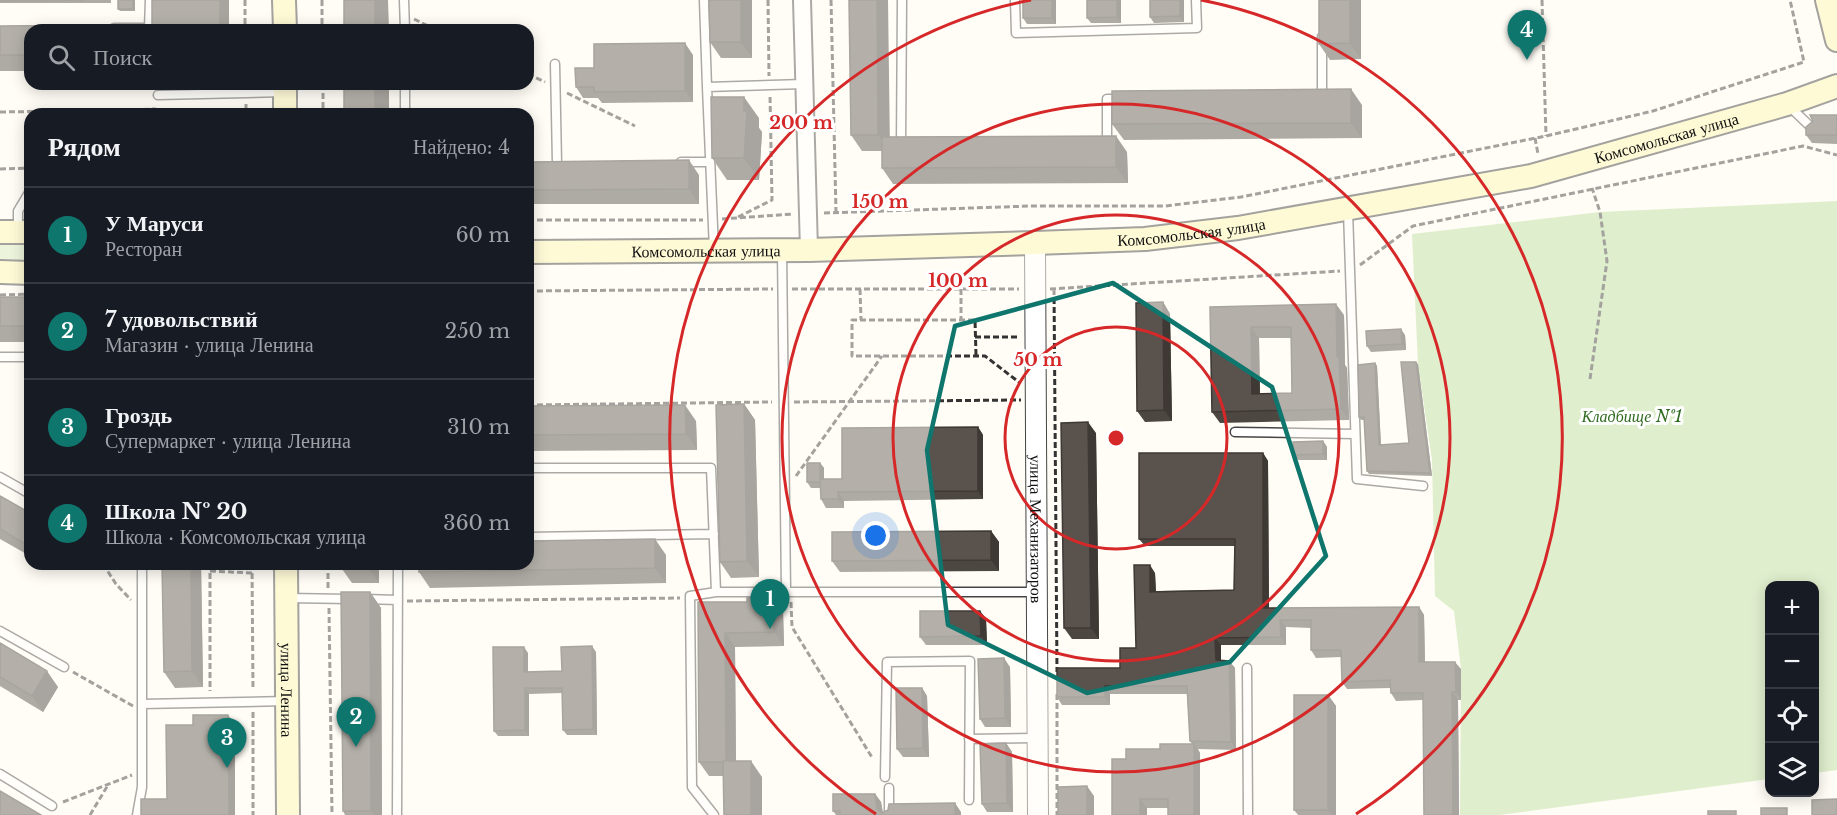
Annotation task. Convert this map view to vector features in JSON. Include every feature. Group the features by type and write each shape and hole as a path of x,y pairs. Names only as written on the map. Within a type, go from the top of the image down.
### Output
{"main road":[{"path":"284,0 285,24"},
{"path":"1827,0 1837,40"},
{"name":"Комсомольская улица","path":"534,252 809,250 1035,243 1145,239 1238,228 1348,211 1531,176 1787,104 1837,86"},
{"path":"0,272 24,273"},
{"name":"улица Ленина","path":"286,570 288,815"}],"street":[{"path":"802,0 809,250"},
{"name":"улица Механизаторов","path":"1035,243 1030,393 1037,592 1038,815"}],"lane":[{"path":"149,24 150,0"},
{"path":"404,0 405,24"},
{"path":"704,0 714,250"},
{"path":"902,0 901,146 912,146"},
{"path":"1015,0 1016,33 1197,28 1196,0"},
{"path":"1310,99 1322,99 1322,22"},
{"path":"555,64 552,163 569,163"},
{"path":"707,87 804,84"},
{"path":"405,90 405,108"},
{"path":"158,95 285,97"},
{"path":"1096,141 1107,141 1107,99 1131,99"},
{"path":"1787,104 1813,129"},
{"path":"675,162 710,162"},
{"path":"16,232 18,211 24,201"},
{"path":"1348,211 1357,479 1422,486"},
{"path":"782,250 788,592"},
{"path":"0,357 24,357"},
{"path":"1235,432 1355,434"},
{"path":"534,468 711,468 716,592"},
{"path":"0,477 24,491"},
{"path":"534,537 714,534"},
{"path":"137,815 142,771 142,570"},
{"path":"397,815 398,570"},
{"path":"714,815 692,787 690,596 716,592 1037,592"},
{"path":"286,598 398,600"},
{"path":"0,631 64,667"},
{"path":"885,777 887,662 970,661 969,800"},
{"path":"1246,668 1248,815"},
{"path":"142,707 287,700"},
{"path":"969,739 1038,738"},
{"path":"0,774 52,806"},
{"path":"889,788 889,815"}],"path":[{"path":"245,0 245,24"},
{"path":"322,0 322,24"},
{"path":"735,218 772,200 768,0"},
{"path":"831,0 836,212"},
{"path":"1542,0 1546,136"},
{"path":"534,220 713,220 836,212 1030,206 1165,206 1252,195 1546,136 1653,111 1804,62 1790,0"},
{"path":"405,15 424,24"},
{"path":"534,77 635,126"},
{"path":"323,90 323,108"},
{"path":"0,112 24,112"},
{"path":"0,169 24,168"},
{"path":"1590,379 1607,261 1600,212 1592,188"},
{"path":"860,289 861,320"},
{"path":"961,289 961,320"},
{"path":"1054,289 1057,680"},
{"path":"0,295 24,294"},
{"path":"975,355 975,320 852,320 852,356 985,356 1030,393"},
{"path":"975,337 1023,337"},
{"path":"785,492 882,356"},
{"path":"534,405 850,402 1030,393"},
{"path":"107,570 116,584 142,611"},
{"path":"328,570 332,815"},
{"path":"210,702 210,571 252,573"},
{"path":"788,592 792,627 885,777"},
{"path":"408,601 690,596"},
{"path":"64,667 142,707"},
{"path":"1057,692 1057,815"},
{"path":"52,806 142,771"},
{"path":"90,815 109,784"}],"highlighted area":[{"path":"1113,283 1272,387 1326,556 1230,662 1087,693 948,625 927,450 955,326"}],"green space":[{"name":"Кладбище №1","path":"1837,201 1837,770 1819,772 1819,581 1765,581 1765,780 1499,815 1460,815 1461,669 1454,611 1435,596 1432,460 1418,364 1412,234 1600,212"},
{"path":"0,239 24,239 24,263 0,263"}],"building":[{"path":"0,0 85,0 0,1"},
{"path":"118,0 133,0 133,9 118,9"},
{"path":"152,0 220,0 220,24 152,24"},
{"path":"344,0 375,0 375,24 344,24"},
{"path":"709,0 741,0 741,42 710,42"},
{"path":"849,0 877,0 878,135 851,135"},
{"path":"1023,0 1052,0 1052,18 1023,18"},
{"path":"1087,0 1117,0 1117,17 1087,18"},
{"path":"1150,0 1180,0 1180,16 1150,17"},
{"path":"1319,0 1350,0 1350,43 1319,44"},
{"path":"0,26 24,26 24,55 0,55"},
{"path":"685,43 685,91 594,92 594,87 576,87 575,68 594,68 594,44"},
{"path":"1351,89 1351,123 1112,124 1112,91"},
{"path":"344,90 375,90 375,108 344,108"},
{"path":"711,97 744,97 744,111 747,111 744,158 712,158"},
{"path":"1810,115 1837,115 1837,135 1806,135 1806,127 1813,121"},
{"path":"1116,136 1116,167 882,168 882,137"},
{"path":"689,160 689,189 534,190 534,162"},
{"path":"0,297 24,297 24,326 0,326"},
{"path":"1163,302 1164,410 1137,411 1136,303"},
{"path":"1336,304 1341,409 1212,412 1210,307","holes":["1251,327 1291,327 1292,393 1252,394"]},
{"path":"1401,329 1402,344 1367,346 1366,331"},
{"path":"1401,362 1416,362 1430,473 1367,471 1364,417 1359,417 1358,365 1375,363 1379,445 1409,443"},
{"path":"744,404 747,561 720,562 716,405"},
{"path":"685,405 686,434 534,435 534,406"},
{"path":"1088,422 1091,628 1064,628 1061,423"},
{"path":"978,427 978,491 838,492 838,499 821,499 820,479 842,479 842,428"},
{"path":"1323,441 1323,454 1294,455 1293,442"},
{"path":"1139,453 1263,453 1263,608 1419,607 1419,662 1455,662 1456,692 1452,692 1453,815 1424,815 1423,693 1391,693 1390,680 1342,682 1341,650 1311,650 1311,620 1280,620 1281,637 1215,638 1216,660 1229,661 1231,742 1190,741 1187,686 1105,686 1105,697 1057,697 1057,668 1120,668 1120,648 1136,648 1134,565 1150,565 1150,592 1234,590 1235,539 1139,539"},
{"path":"807,463 820,463 820,482 807,482"},
{"path":"0,496 24,510 24,543 0,529"},
{"path":"991,531 991,560 832,561 832,532"},
{"path":"655,539 655,568 419,572 419,570 534,570 534,541"},
{"path":"162,570 191,570 192,671 164,672"},
{"path":"341,592 370,592 371,811 343,811"},
{"path":"774,597 774,632 725,633 726,761 699,762 698,602 747,602 747,598"},
{"path":"920,611 980,611 981,636 920,637"},
{"path":"0,643 47,671 32,696 0,677"},
{"path":"592,646 593,729 563,730 562,688 525,688 525,730 494,731 493,647 524,647 524,672 562,671 561,647"},
{"path":"1004,658 1005,718 980,719 978,659"},
{"path":"896,688 922,688 923,748 897,749"},
{"path":"1294,695 1328,695 1328,810 1294,810"},
{"path":"193,715 228,715 229,815 141,815 141,799 167,799 166,725 193,725"},
{"path":"1006,743 1007,803 982,804 980,744"},
{"path":"1160,744 1194,744 1194,815 1168,815 1168,799 1140,799 1140,815 1112,815 1112,759 1126,759 1126,749 1160,749"},
{"path":"723,761 751,761 751,815 724,815"},
{"path":"1087,786 1087,815 1058,815 1058,787"},
{"path":"0,791 41,815 0,815"},
{"path":"833,794 875,794 877,809 882,813 888,810 889,804 955,803 955,815 840,815 840,811 833,811"},
{"path":"1837,799 1837,815 1812,815 1812,800"},
{"path":"1761,808 1787,808 1787,815 1761,815"},
{"path":"1708,811 1736,811 1736,815 1708,815"}],"place":[{"name":"Школа № 20","path":"1527,60"},
{"name":"У Маруси","path":"770,629"},
{"name":"7 удовольствий","path":"356,747"},
{"name":"Гроздь","path":"227,768"}]}
